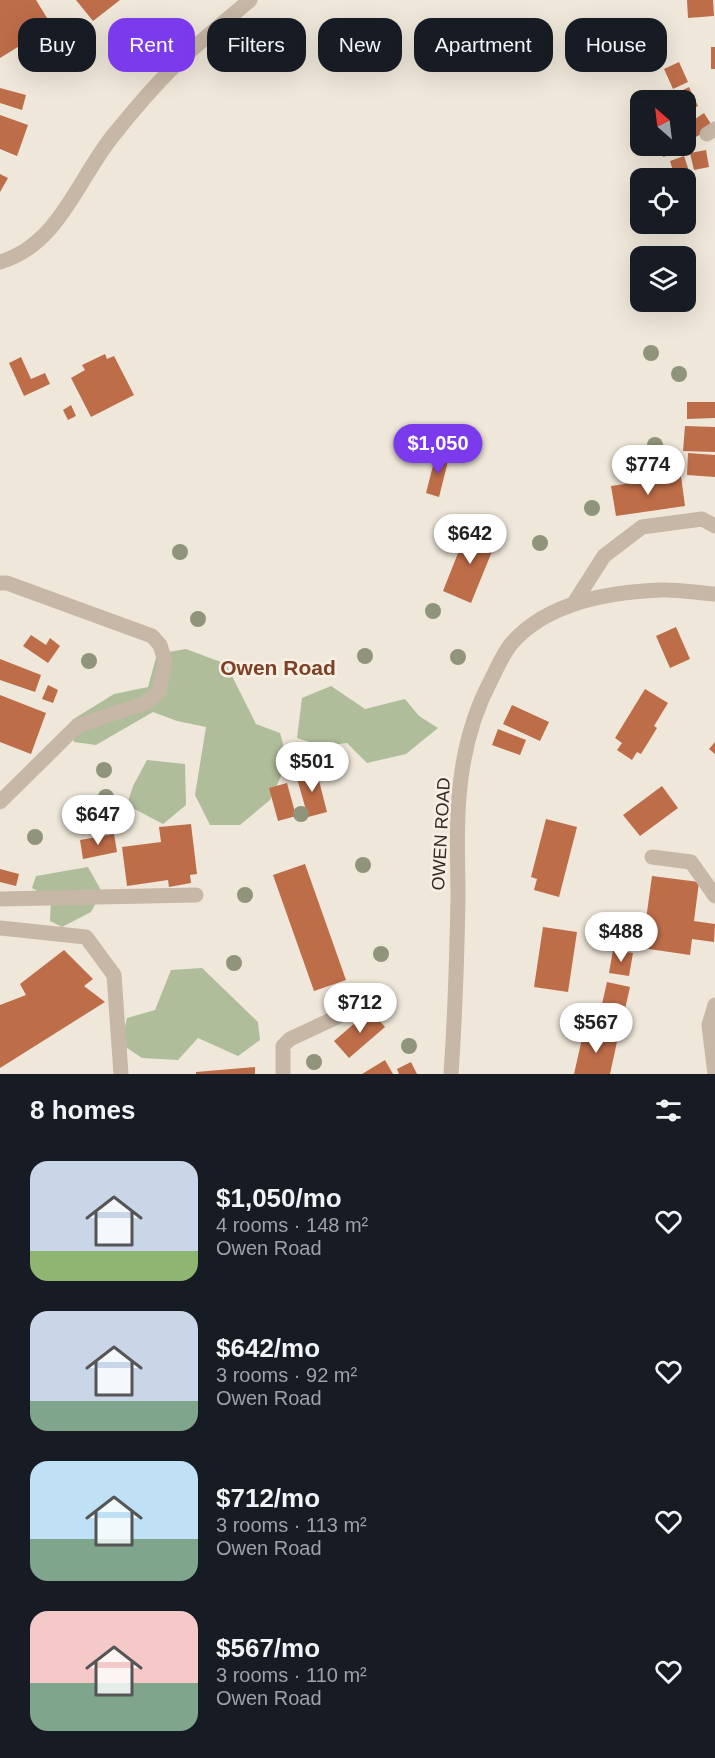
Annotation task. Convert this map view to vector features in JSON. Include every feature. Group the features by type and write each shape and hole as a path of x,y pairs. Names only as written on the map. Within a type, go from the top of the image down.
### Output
{"street":[{"path":"0,262 10,259 36,242 57,221 114,134 182,58 250,0"},
{"path":"574,603 604,555 642,527 702,519 715,526"},
{"path":"0,583 7,583 152,636 160,645 165,661 159,692 152,698 145,703 77,726 0,802"},
{"name":"OWEN ROAD","path":"451,1074 458,904 459,797 470,733 482,697 511,645 526,630 547,616 574,603 663,589 715,594"},
{"path":"652,857 691,862 715,896"},
{"path":"0,899 196,895"},
{"path":"0,928 86,937 114,975 121,1074"},
{"path":"715,1005 709,1025 715,1074"},
{"path":"283,1074 283,1046 290,1040 348,1012"}],"green space":[{"path":"186,649 226,664 256,724 280,733 288,761 270,800 240,825 210,825 195,795 206,727 177,721 153,712 96,745 74,742 72,720 114,694 148,687 157,654"},
{"path":"331,686 365,709 405,699 419,716 438,728 406,754 367,763 347,743 322,746 297,738 302,698"},
{"path":"147,760 185,764 186,805 163,824 127,805 133,786"},
{"path":"88,867 102,892 91,912 62,927 50,921 51,899 32,888 36,876"},
{"path":"202,968 258,1022 260,1040 238,1056 198,1038 178,1060 142,1058 121,1044 127,1018 155,1010 171,970"}],"building":[{"path":"0,0 36,0 47,18 18,18 18,47 0,58"},
{"path":"76,0 120,0 96,19 91,18"},
{"path":"687,0 713,0 714,16 688,18"},
{"path":"711,47 715,47 715,69 711,69"},
{"path":"679,62 688,82 673,89 665,72 667,68"},
{"path":"0,88 26,95 22,110 0,103"},
{"path":"704,113 713,127 696,137 696,118"},
{"path":"0,115 28,125 17,156 0,149"},
{"path":"706,150 709,167 694,168 691,156 696,156 696,152"},
{"path":"684,156 688,168 672,168 670,161"},
{"path":"0,174 8,178 0,192"},
{"path":"105,354 107,359 114,356 134,395 91,417 71,378 85,370 82,365"},
{"path":"21,357 31,379 45,373 50,384 24,396 9,363"},
{"path":"687,402 715,402 715,418 687,419"},
{"path":"71,405 76,416 68,420 63,410"},
{"path":"685,426 715,427 715,452 683,451"},
{"path":"688,453 715,455 715,477 687,475"},
{"path":"436,454 449,457 439,497 426,493"},
{"path":"681,476 685,506 616,516 611,486"},
{"path":"468,528 497,539 471,603 443,591"},
{"path":"676,627 690,659 670,668 656,636"},
{"path":"31,635 46,645 50,638 60,646 48,663 23,646"},
{"path":"0,659 41,675 35,692 0,680"},
{"path":"48,685 58,690 53,703 42,699"},
{"path":"645,689 668,703 654,726 657,728 641,754 637,752 632,760 617,750 622,743 615,738"},
{"path":"0,695 46,713 31,754 0,742"},
{"path":"512,705 549,722 540,741 503,724"},
{"path":"498,729 526,740 520,755 492,745"},
{"path":"715,742 715,754 709,749"},
{"path":"316,769 327,812 308,817 296,775"},
{"path":"287,783 296,816 278,821 269,788"},
{"path":"662,786 678,808 640,836 623,815"},
{"path":"546,819 577,827 559,897 534,890 537,879 531,877"},
{"path":"191,824 197,874 190,875 191,883 169,887 168,880 127,886 122,847 161,842 159,827"},
{"path":"114,834 117,852 83,859 80,840"},
{"path":"305,864 346,980 314,991 273,875"},
{"path":"0,869 19,874 16,886 0,882"},
{"path":"652,876 699,882 694,921 715,924 714,942 692,939 690,955 642,948"},
{"path":"543,927 577,932 568,992 534,987"},
{"path":"64,950 93,979 84,986 105,1002 0,1068 0,1005 26,995 20,984"},
{"path":"613,950 633,953 629,976 609,973"},
{"path":"607,982 630,987 625,1009 602,1004"},
{"path":"370,1010 385,1027 349,1058 334,1041"},
{"path":"584,1030 618,1037 610,1074 574,1074"},
{"path":"385,1060 393,1074 362,1074"},
{"path":"411,1062 417,1074 399,1074 397,1069"},
{"path":"255,1067 255,1074 196,1074 196,1072"}],"district":[{"name":"Owen Road","path":"278,667"}]}
